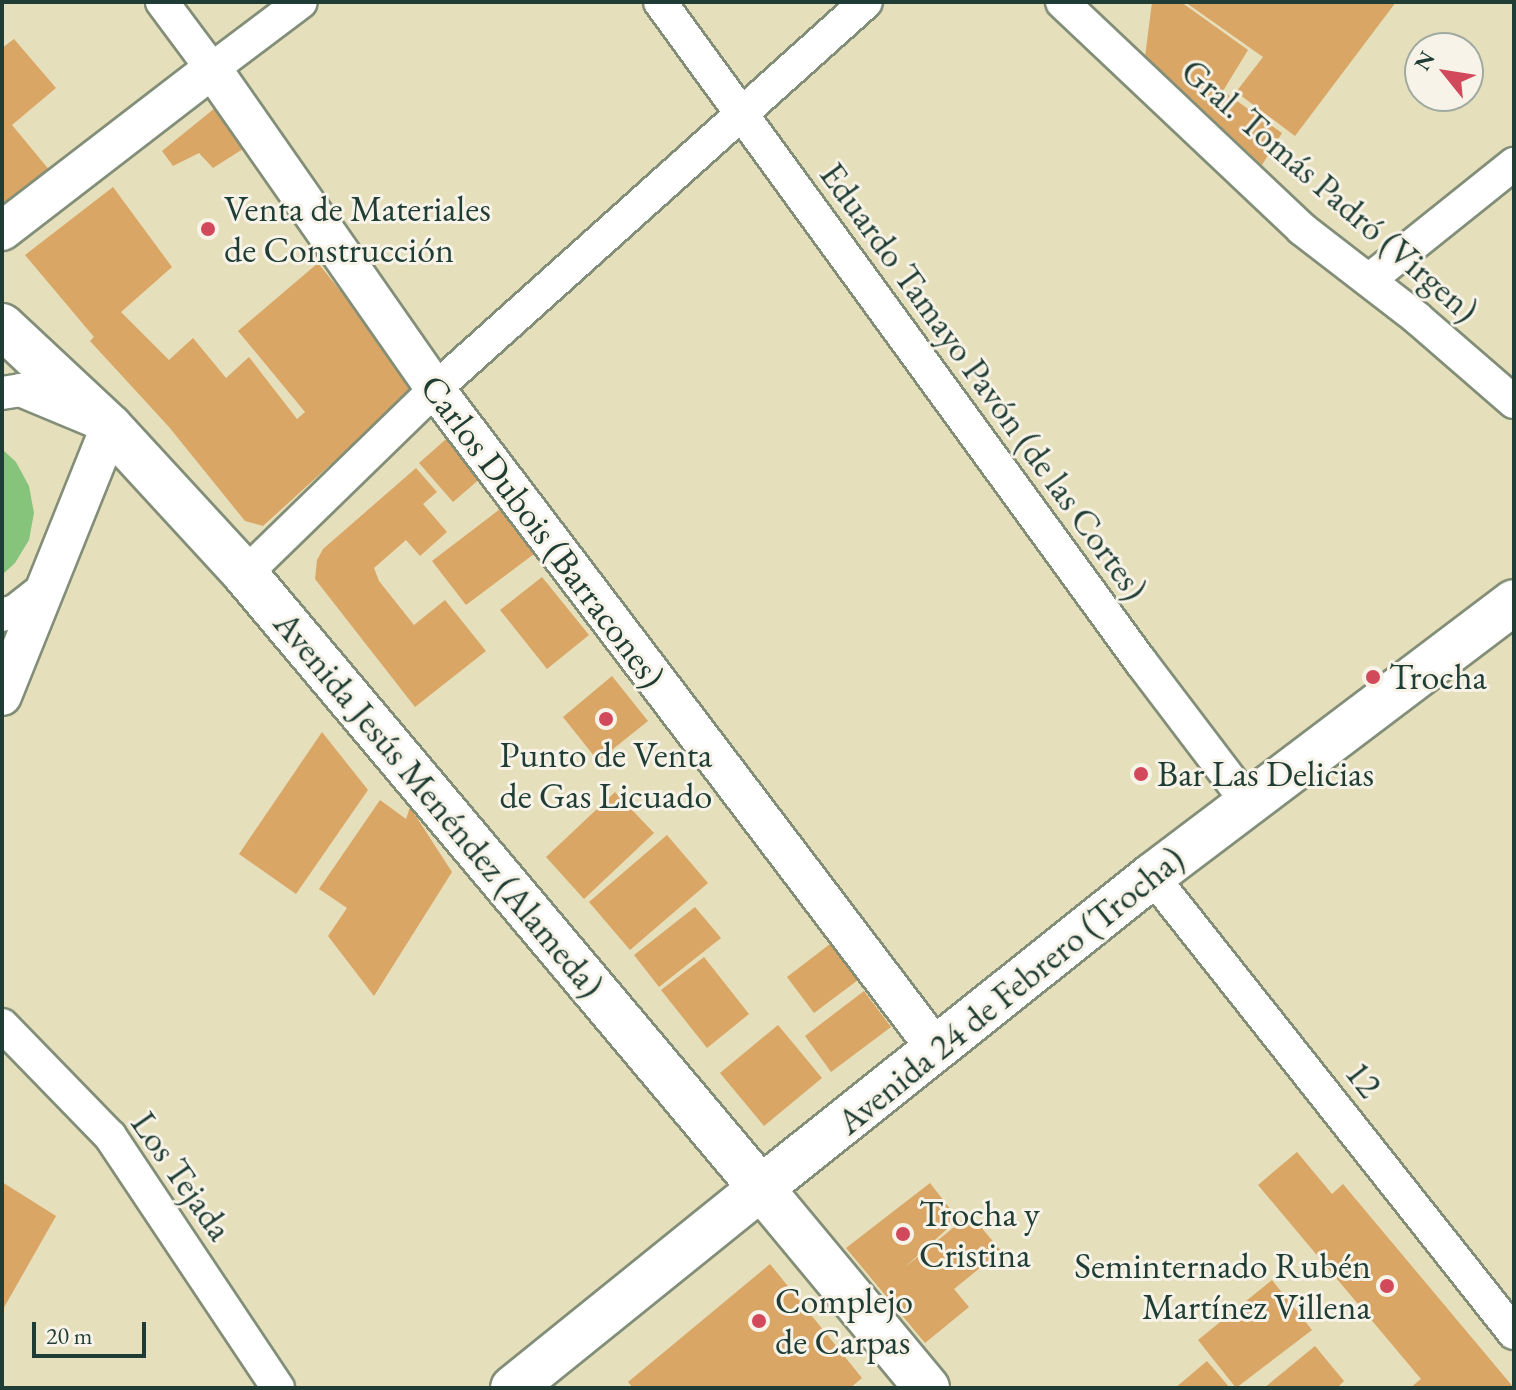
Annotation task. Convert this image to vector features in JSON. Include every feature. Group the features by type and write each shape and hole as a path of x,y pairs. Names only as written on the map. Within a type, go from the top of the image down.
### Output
{"main road":[{"name":"Avenida Jesús Menéndez (Alameda)","path":"2,326 110,427 245,574 927,1388"},
{"name":"Avenida 24 de Febrero (Trocha)","path":"513,1388 1152,876 1514,602"}],"street":[{"name":"Carlos Dubois (Barracones)","path":"162,2 435,389 937,1050"},
{"path":"2,231 301,2"},
{"name":"Eduardo Tamayo Pavón (de las Cortes)","path":"660,2 740,117 1248,803"},
{"path":"245,574 435,389 866,2"},
{"name":"Gral. Tomás Padró (Virgen)","path":"1062,2 1302,229 1369,280 1514,402"},
{"path":"1369,280 1514,164"},
{"name":"Avenida Jesús Menéndez (Alameda)","path":"2,393 20,390 110,427"},
{"path":"2,696 41,591 110,427"},
{"path":"2,615 15,611 41,591"},
{"name":"12","path":"1152,876 1514,1333"},
{"name":"Los Tejada","path":"2,1025 110,1136 278,1388"}],"green space":[{"path":"2,449 16,462 29,486 34,513 29,540 15,563 2,575"}],"building":[{"path":"1152,2 1181,2 1248,50 1223,91 1282,133 1262,165 1145,57"},
{"path":"1185,2 1396,2 1295,136 1236,92 1263,57"},
{"path":"14,39 56,88 12,125 51,172 2,212 2,48"},
{"path":"215,108 246,147 213,168 199,153 173,166 162,151"},
{"path":"113,187 172,267 121,312 169,360 193,338 226,378 249,357 297,419 305,412 238,331 318,263 417,386 263,526 245,521 169,427 90,341 94,337 25,255"},
{"path":"454,432 489,471 453,502 419,463"},
{"path":"416,468 437,492 423,504 447,532 420,556 406,540 374,568 379,581 414,625 445,600 486,651 415,707 315,579 317,560 323,549"},
{"path":"504,506 538,551 466,605 432,561"},
{"path":"542,577 589,635 547,669 500,610"},
{"name":"Punto de Venta de Gas Licuado","path":"612,676 648,721 598,761 563,717"},
{"path":"322,732 368,790 296,894 239,854"},
{"path":"615,792 654,833 584,899 546,857"},
{"path":"380,800 406,819 410,807 452,872 374,996 328,936 347,908 319,889"},
{"path":"667,835 708,883 630,950 589,902"},
{"path":"695,907 721,938 659,987 634,955"},
{"path":"830,944 858,980 814,1013 787,977"},
{"path":"704,957 749,1014 707,1048 661,990"},
{"path":"864,991 891,1027 831,1072 805,1036"},
{"path":"778,1025 822,1078 764,1126 720,1073"},
{"name":"Seminternado Rubén Martínez Villena","path":"1297,1152 1332,1194 1343,1184 1514,1388 1410,1388 1421,1379 1258,1185"},
{"path":"2,1182 56,1216 2,1311"},
{"path":"930,1183 958,1219 904,1268 970,1214 1001,1251 954,1289 969,1307 925,1343 846,1248"},
{"name":"Complejo de Carpas","path":"770,1264 862,1378 850,1388 633,1388 628,1382"},
{"path":"1272,1280 1312,1330 1236,1388 1198,1340"},
{"path":"1315,1346 1344,1381 1337,1388 1264,1388"},
{"path":"1207,1361 1230,1388 1175,1388"}],"place":[{"name":"Venta de Materiales de Construcción","path":"208,229"},
{"name":"Trocha","path":"1373,677"},
{"name":"Punto de Venta de Gas Licuado","path":"606,719"},
{"name":"Bar Las Delicias","path":"1141,774"},
{"name":"Trocha y Cristina","path":"903,1234"},
{"name":"Seminternado Rubén Martínez Villena","path":"1387,1286"},
{"name":"Complejo de Carpas","path":"759,1321"}]}
